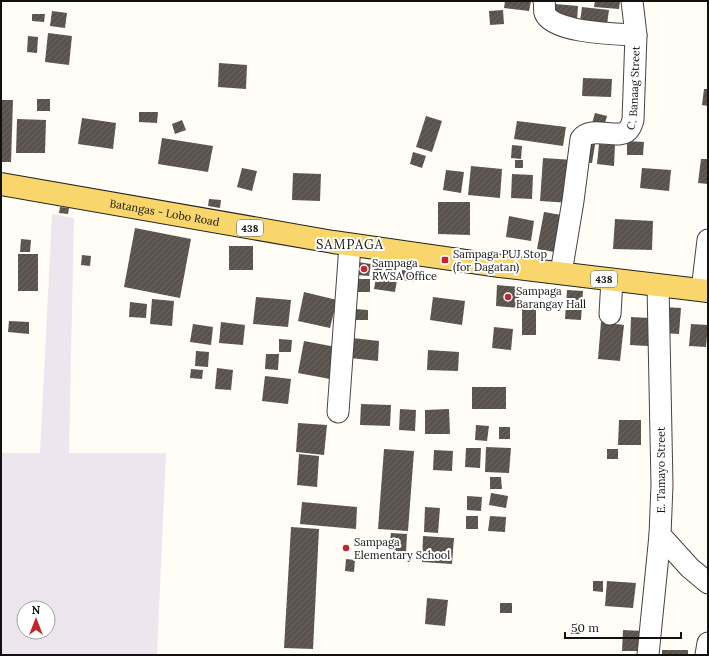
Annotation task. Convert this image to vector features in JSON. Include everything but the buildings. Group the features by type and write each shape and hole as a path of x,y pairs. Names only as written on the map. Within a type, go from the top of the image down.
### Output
{"main road":[{"name":"Batangas - Lobo Road","path":"1,184 350,245 473,263 705,291"}],"street":[{"path":"544,1 545,14 552,21 562,27 601,33 636,35"},
{"name":"C. Banaag Street","path":"561,274 581,139 584,134 590,133 623,134 629,130 632,120 636,35 632,1"},
{"path":"705,291 708,240"},
{"path":"338,412 350,245"},
{"path":"610,314 612,280"},
{"name":"E. Tamayo Street","path":"648,655 660,535 662,485 658,285"},
{"path":"660,535 690,568 708,583"},
{"path":"706,655 708,643"}],"shaded area":[{"path":"52,214 74,218 69,453 166,453 157,655 1,655 1,453 40,453"}],"place":[{"name":"Sampaga PUJ Stop (for Dagatan)","path":"445,260"},
{"name":"Sampaga RWSA Office","path":"364,269"},
{"name":"Sampaga Barangay Hall","path":"508,297"},
{"name":"Sampaga Elementary School","path":"346,548"}],"district":[{"name":"SAMPAGA","path":"350,244"}]}
